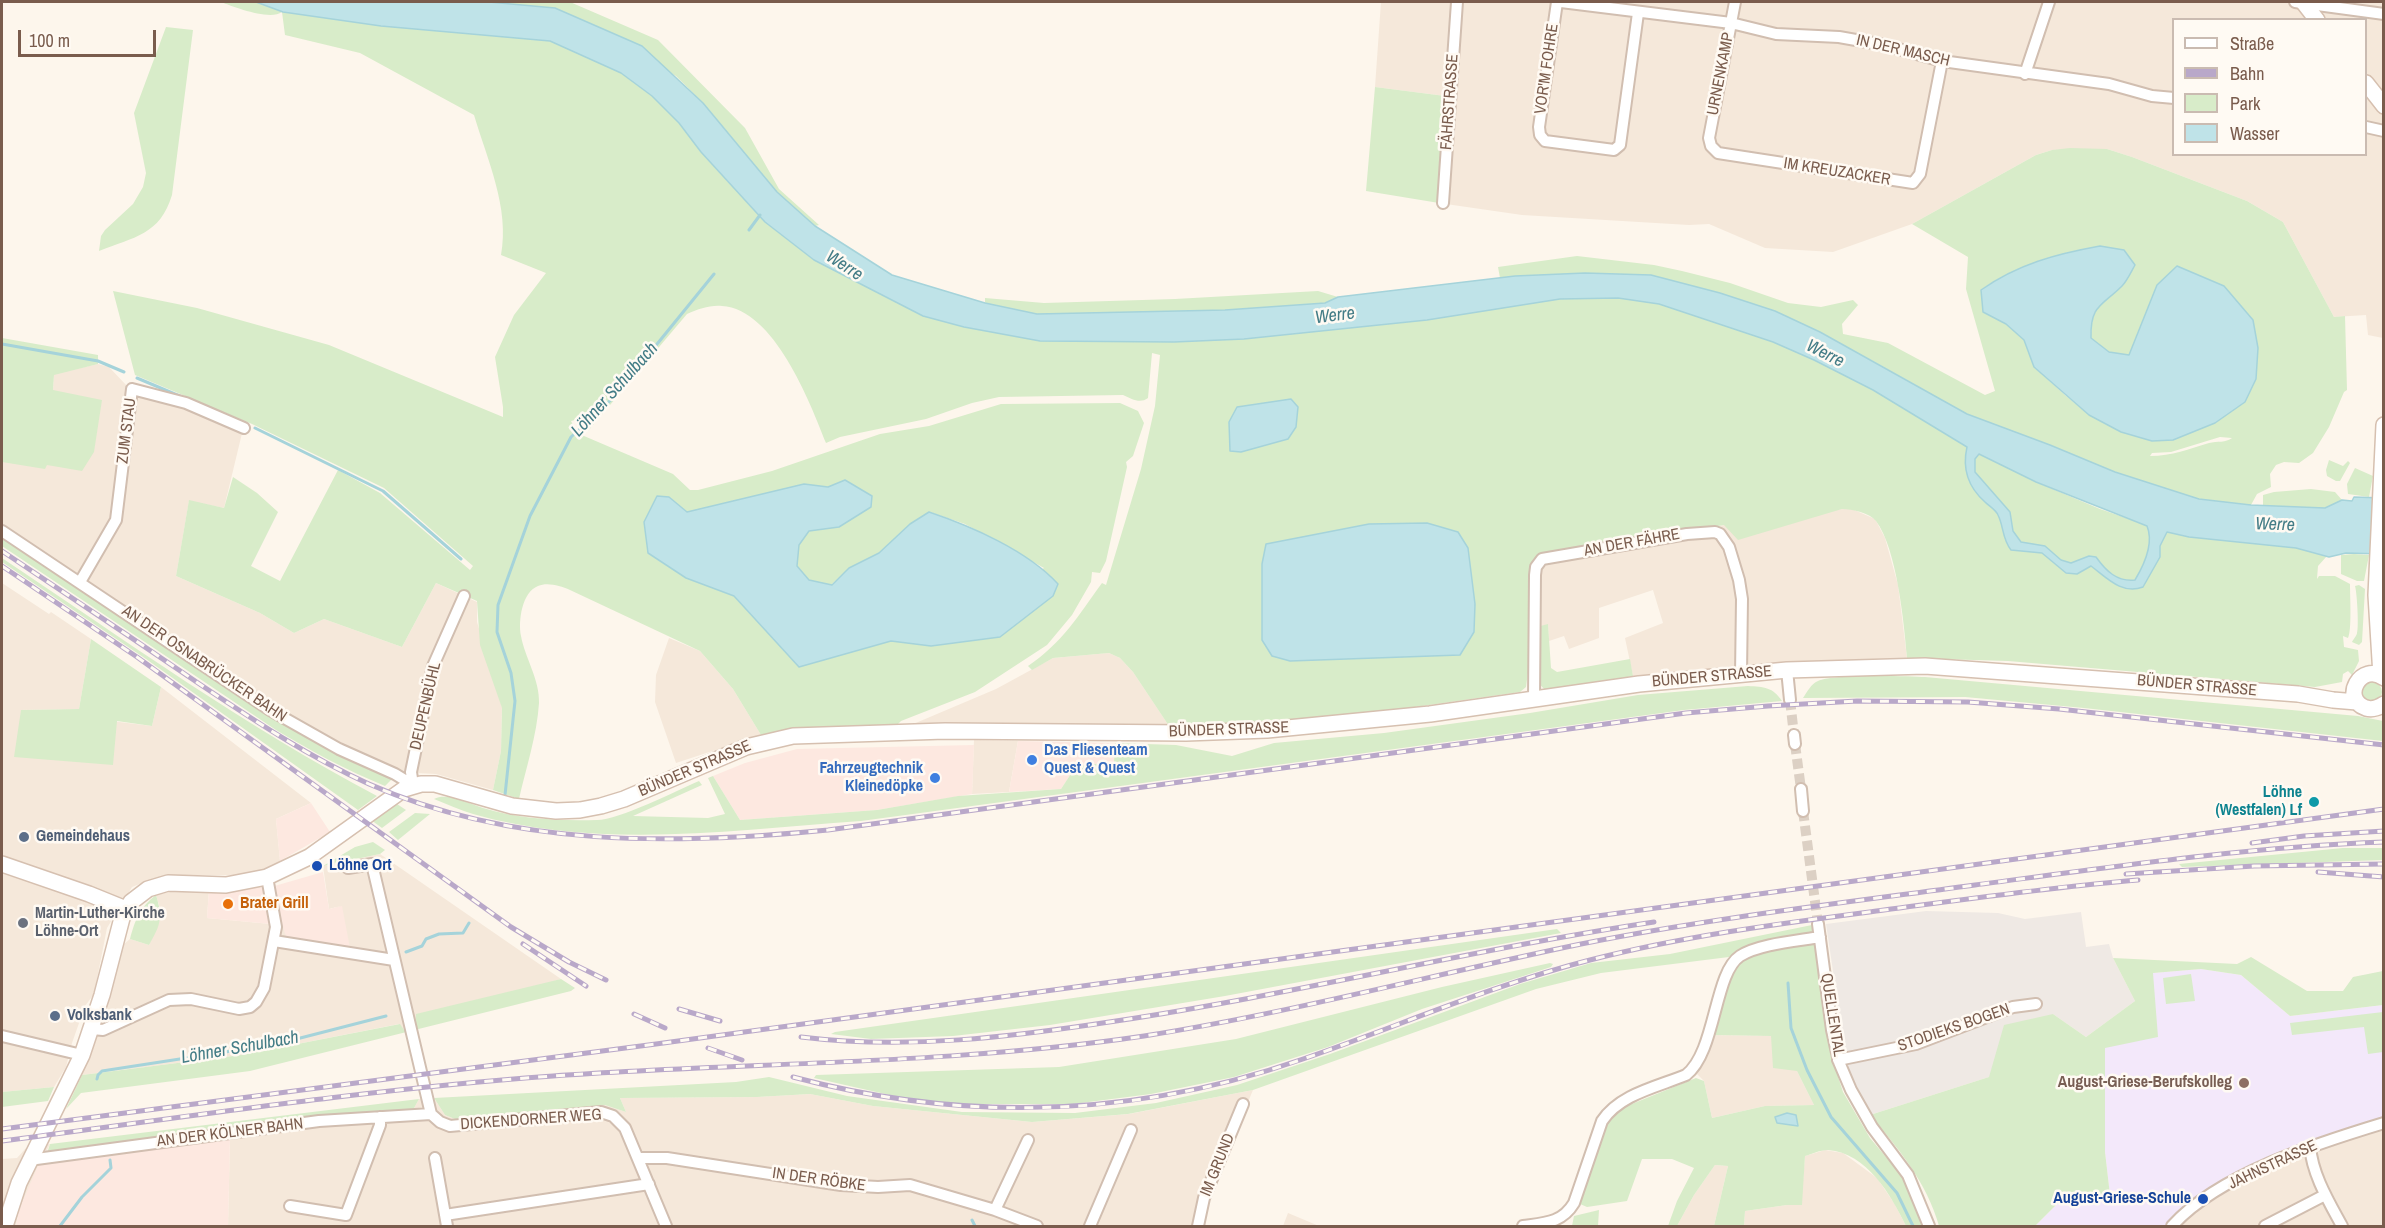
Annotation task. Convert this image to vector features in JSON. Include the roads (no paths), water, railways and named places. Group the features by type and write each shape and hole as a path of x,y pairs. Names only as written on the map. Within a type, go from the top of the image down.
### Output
{"main road":[{"path":"2301,2 2315,18"},
{"path":"2367,84 2384,106"},
{"path":"2356,695 2358,680 2365,674 2373,673 2382,677 2377,555 2384,425"},
{"path":"2365,674 2379,590"},
{"name":"BÜNDER STRASSE","path":"126,909 139,896 159,885 182,883 226,885 267,877 309,857 387,801 413,786 428,783 531,809 580,810 624,800 746,747 793,736 945,731 1186,733 1267,730 1430,714 1639,684 1741,674 1787,670 1925,666 2298,694 2333,700 2356,695 2368,709 2384,704"},
{"path":"2,864 126,909 119,926 92,1029 82,1055 5,1210 4,1227"}],"street":[{"name":"FÄHRSTRASSE","path":"1443,203 1457,2"},
{"name":"IN DER MASCH","path":"1559,2 1731,23 1776,34 1839,37 1884,45 1942,61 2109,84 2152,96 2172,98"},
{"name":"VOR'M FOHRE","path":"1559,2 1539,127 1540,135 1545,141 1614,150 1620,145 1638,13"},
{"name":"URNENKAMP","path":"1711,146 1709,138 1735,2"},
{"path":"2025,74 2049,2"},
{"path":"2301,2 2384,14"},
{"name":"IM KREUZACKER","path":"1711,146 1718,153 1912,183 1920,174 1942,61"},
{"path":"2367,127 2384,131"},
{"name":"ZUM STAU","path":"80,582 116,520 132,389 186,403 244,428"},
{"name":"AN DER OSNABRÜCKER BAHN","path":"2,531 270,711 339,749 395,774 413,786"},
{"name":"AN DER FÄHRE","path":"1534,699 1535,575 1539,561 1542,558 1687,534 1715,532 1724,537 1729,547 1742,599 1741,674"},
{"name":"DEUPENBÜHL","path":"413,786 411,772 433,666 464,596"},
{"path":"1787,670 1790,700"},
{"path":"1801,789 1803,811"},
{"path":"348,868 372,864 431,1114"},
{"path":"92,1029 104,1030 169,999 191,999 239,1009 250,1007 261,995 276,927 267,877"},
{"name":"QUELLENTAL","path":"1818,924 1838,1060 1851,1090 1872,1127 1908,1175 1929,1227"},
{"path":"1523,1227 1556,1221 1569,1212 1602,1121 1609,1110 1626,1099 1686,1076 1694,1070 1705,1046 1728,971 1738,957 1749,951 1820,937"},
{"path":"274,941 394,960"},
{"name":"STODIEKS BOGEN","path":"1838,1060 1916,1044 2013,1007 2036,1004"},
{"path":"2,1036 82,1055"},
{"name":"IM GRUND","path":"1198,1227 1204,1198 1242,1104"},
{"name":"DICKENDORNER WEG","path":"431,1114 440,1122 450,1126 600,1112 613,1116 625,1128 666,1227"},
{"name":"AN DER KÖLNER BAHN","path":"29,1160 233,1131 431,1114"},
{"path":"290,1206 346,1215 380,1125 380,1117"},
{"name":"JAHNSTRASSE","path":"2172,1227 2203,1199 2256,1170 2310,1146 2384,1123"},
{"path":"1090,1227 1131,1130"},
{"path":"995,1210 1028,1140"},
{"path":"2310,1146 2311,1158 2325,1195 2342,1227"},
{"path":"435,1158 447,1227"},
{"name":"IN DER RÖBKE","path":"639,1158 678,1159 841,1185 878,1187 910,1185 995,1210 1036,1227"},
{"path":"444,1215 649,1184"},
{"path":"2265,1227 2325,1195"}],"water":[{"name":"Werre","path":"256,2 489,2 555,8 642,46 703,103 777,192 815,226 892,275 985,303 1037,314 1225,310 1325,303 1338,297 1515,276 1585,273 1651,275 1720,293 1775,311 1820,332 1967,414 2115,472 2199,499 2251,505 2325,508 2342,500 2352,501 2354,497 2383,498 2383,554 2346,553 2329,557 2296,548 2189,537 2167,532 2160,546 2160,557 2143,587 2128,589 2122,587 2091,566 2077,574 2066,573 2042,553 2011,550 2006,542 1997,513 1974,490 1968,477 1965,463 1967,447 1873,390 1814,360 1773,342 1659,304 1618,298 1560,299 1427,320 1244,339 1174,342 1040,341 964,327 923,316 814,260 765,222 701,152 679,123 652,96 621,73 550,41 381,26 283,12","holes":["1979,454 2036,482 2147,526 2149,547 2135,580 2112,575 2096,557 2089,556 2071,563 2061,560 2045,546 2021,542 2013,531 2010,512 1975,472 1975,459"]},
{"path":"2100,246 2124,250 2135,265 2124,284 2095,312 2091,338 2109,352 2129,355 2157,285 2177,266 2224,286 2253,320 2258,348 2256,379 2245,402 2215,423 2173,440 2152,441 2121,432 2089,415 2034,367 2024,340 2006,324 1983,312 1981,290 2009,273 2038,261"},
{"path":"1291,399 1298,407 1296,427 1288,439 1241,452 1230,451 1229,422 1237,407"},
{"path":"845,480 872,496 871,507 839,527 809,531 799,545 797,566 809,580 832,585 849,568 879,553 910,524 929,512 980,532 1015,550 1046,572 1058,584 1053,596 1000,637 931,646 891,641 799,667 734,596 686,578 648,553 644,522 657,496 669,497 687,512 804,484 828,487"},
{"path":"1427,523 1458,532 1468,548 1475,604 1474,632 1460,655 1290,661 1272,656 1262,640 1262,564 1266,544 1369,524"},
{"path":"1787,1113 1796,1115 1798,1126 1777,1123 1775,1117"}],"waterway":[{"name":"Löhner Schulbach","path":"749,230 760,215"},
{"name":"Löhner Schulbach","path":"505,795 515,701 511,673 497,632 498,605 530,516 571,437 614,397 714,274"},
{"path":"2,344 98,361 124,372"},
{"path":"137,378 182,397"},
{"path":"255,428 383,491 461,559"},
{"name":"Löhner Schulbach","path":"406,952 422,946 426,939 439,934 463,933 469,923"},
{"path":"1788,983 1791,1028 1807,1070 1831,1117 1897,1193 1913,1226"},
{"name":"Löhner Schulbach","path":"97,1079 102,1071 277,1044 386,1016"},
{"name":"Löhner Schulbach","path":"60,1226 82,1197 111,1168 110,1160"},
{"path":"972,1220 975,1226"}],"tunnel":[{"path":"1790,700 1794,735"},
{"path":"1795,744 1801,789"},
{"path":"1803,811 1818,924"}],"railway":[{"path":"2,551 242,712 304,750 369,784 424,805 480,820 537,831 595,837 712,838 828,830 1686,713 1857,701 1968,702 2059,709 2384,745"},
{"path":"2,566 137,657 511,927 569,962 606,980"},
{"path":"2,1129 656,1044 2384,809"},
{"path":"2252,843 2304,836 2384,831"},
{"path":"2,1141 415,1088 627,1071 997,1053 1144,1036 1308,1005 1581,944 1728,919 2179,859 2281,848 2384,842"},
{"path":"2126,874 2254,866 2384,864"},
{"path":"2318,872 2384,877"},
{"path":"793,1077 858,1092 922,1102 986,1107 1050,1107 1113,1103 1176,1093 1240,1079 1303,1059 1517,981 1626,951 1736,930 2074,886 2138,880"},
{"path":"801,1037 841,1041 920,1042 998,1037 1077,1027 1251,998 1519,945 1654,922"},
{"path":"523,944 586,986"},
{"path":"679,1009 720,1021"},
{"path":"634,1014 665,1028"},
{"path":"708,1048 742,1060"}],"place":[{"name":"Das Fliesenteam Quest & Quest","path":"1032,760"},
{"name":"Fahrzeugtechnik Kleinedöpke","path":"935,778"},
{"name":"Löhne (Westfalen) Lf","path":"2314,802"},
{"name":"Gemeindehaus","path":"24,837"},
{"name":"Löhne Ort","path":"317,866"},
{"name":"Brater Grill","path":"228,904"},
{"name":"Martin-Luther-Kirche Löhne-Ort","path":"23,923"},
{"name":"Volksbank","path":"55,1016"},
{"name":"August-Griese-Berufskolleg","path":"2244,1083"},
{"name":"August-Griese-Schule","path":"2203,1199"}]}
